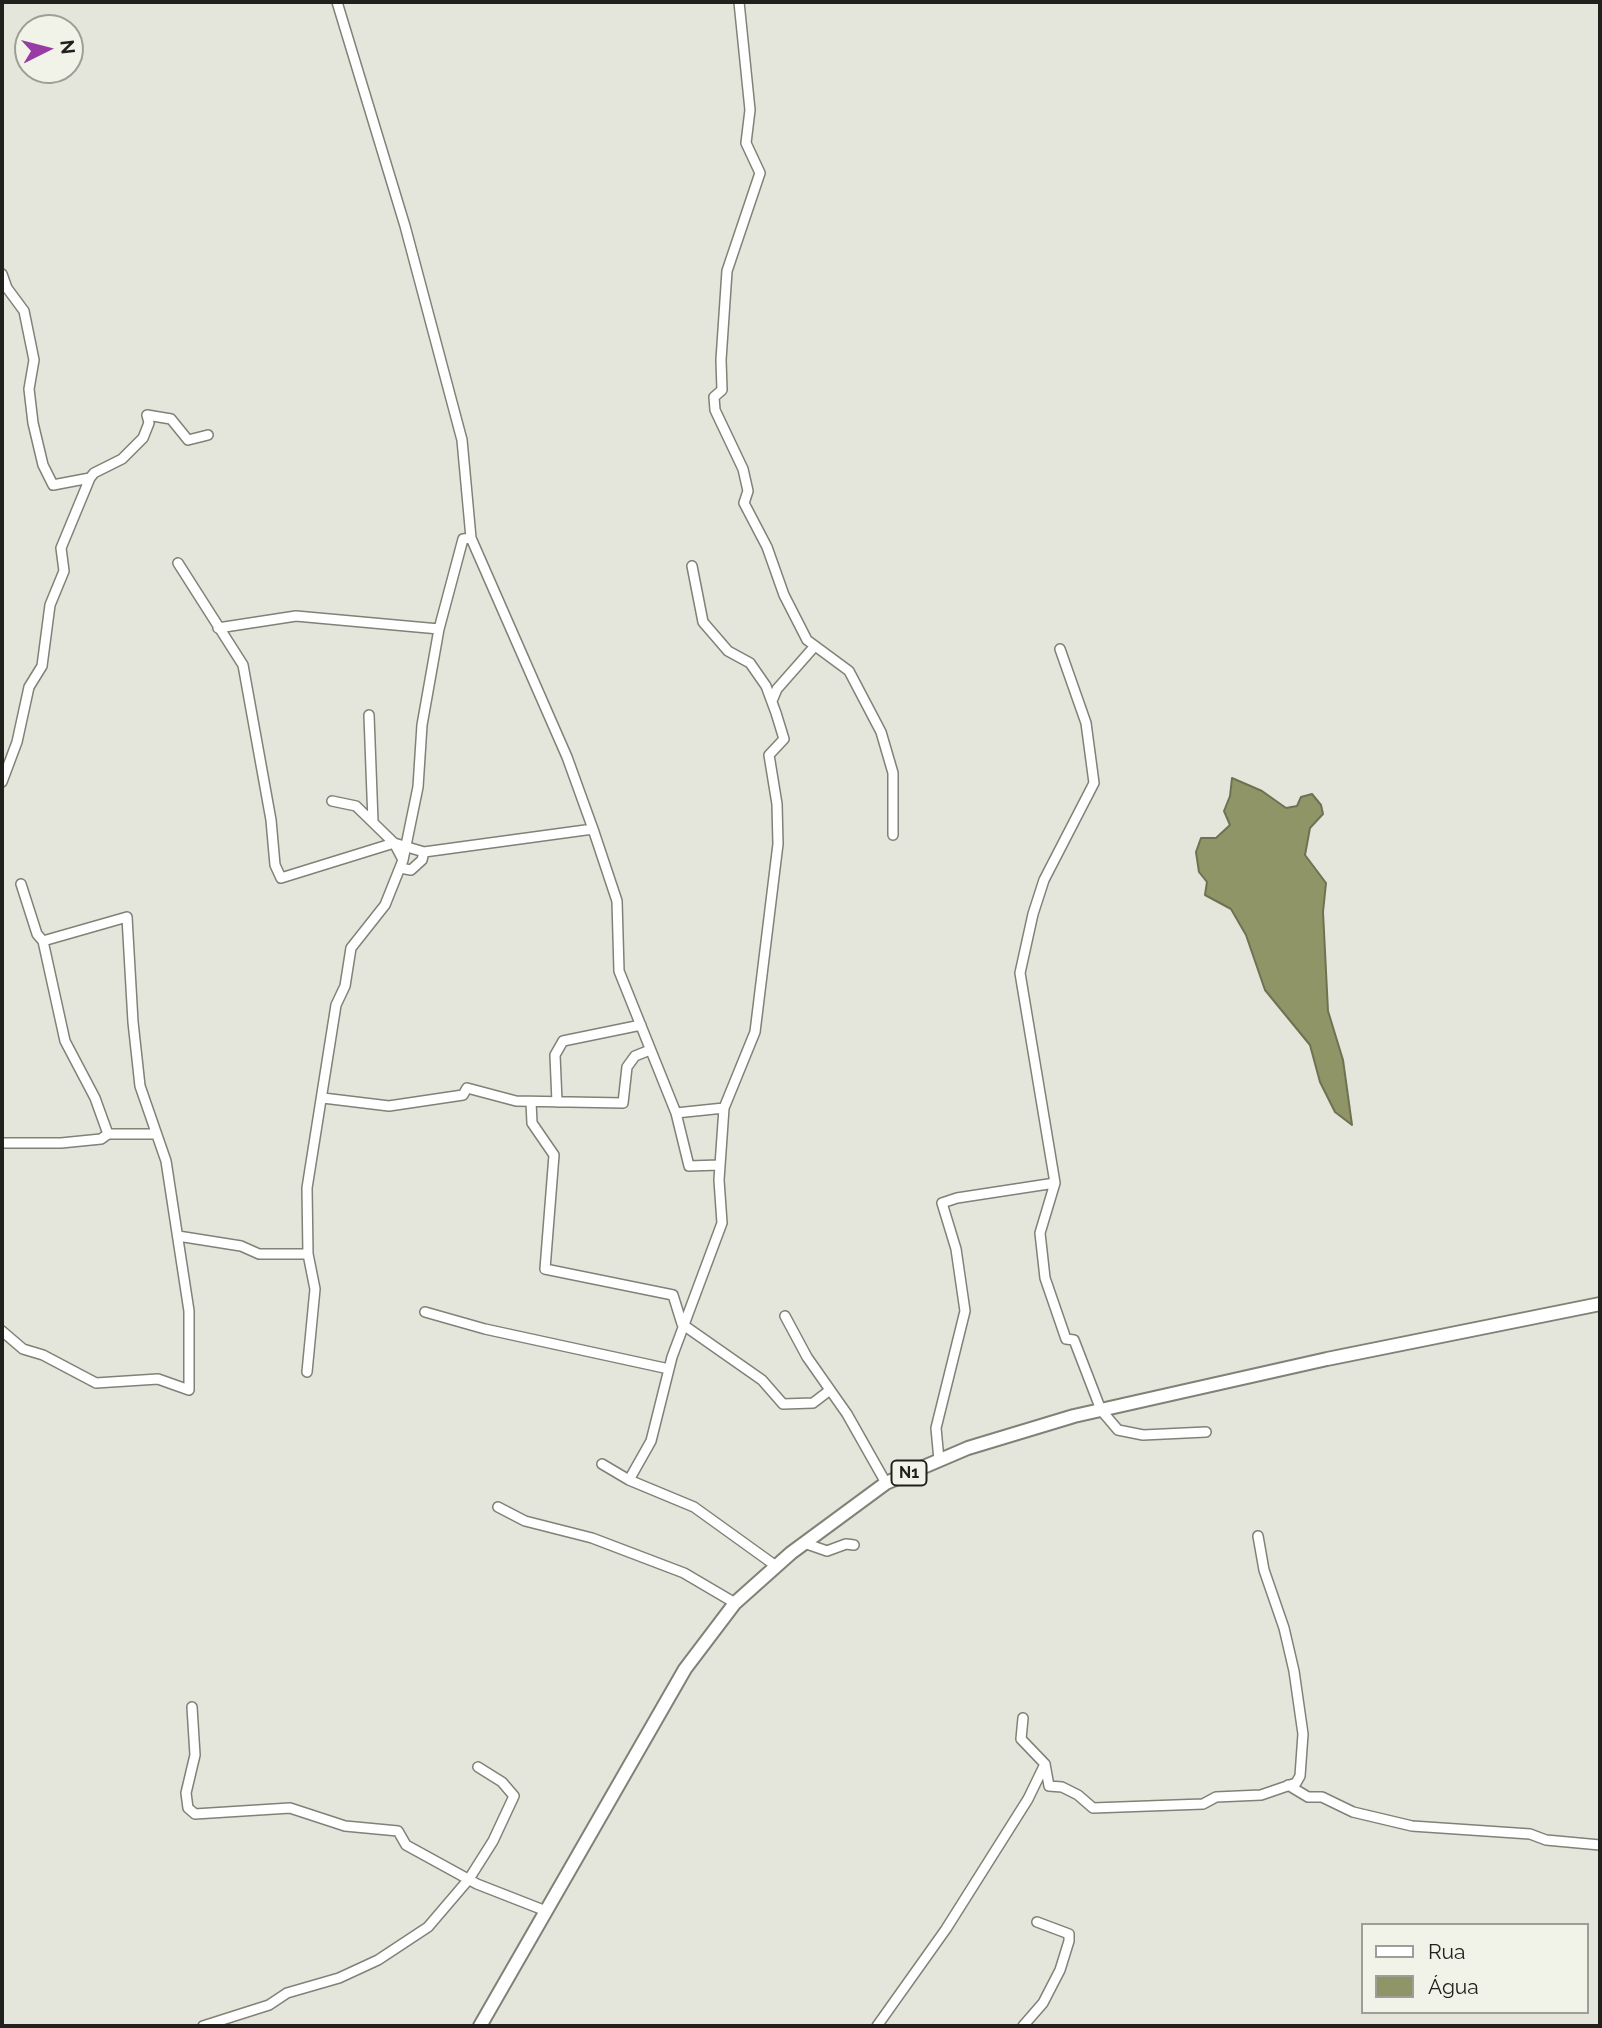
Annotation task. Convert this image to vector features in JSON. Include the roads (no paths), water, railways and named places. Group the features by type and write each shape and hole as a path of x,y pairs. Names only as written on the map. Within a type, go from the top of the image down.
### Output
{"highway":[{"name":"N1","path":"480,2026 685,1669 734,1603 804,1543 886,1483 968,1448 1101,1410 1327,1359 1600,1304"}],"street":[{"path":"337,2 405,226 462,440 471,538 567,757 593,829 617,901 619,971 676,1113 689,1166 719,1165"},
{"path":"739,2 750,110 746,144 760,173 727,271 721,360 722,390 714,397 715,410 743,469 748,491 744,503 767,547 784,596 807,640 849,671 881,732 892,773 893,835"},
{"path":"2,274 7,288 24,311 34,360 29,389 33,423 48,481 53,485 90,478"},
{"path":"2,782 17,742 29,687 42,666 50,605 64,572 61,548 90,478 135,448 149,423 147,415 171,419 188,440 208,435"},
{"path":"307,1372 315,1289 309,1254 307,1188 336,1005 345,986 351,948 385,905 402,864 418,787 422,724 439,629 463,539 471,538"},
{"path":"178,563 243,666 271,820 275,865 281,878 394,843"},
{"path":"629,1480 651,1441 682,1324 722,1223 719,1165 724,1108 755,1032 778,844 777,804 769,755 784,739 766,687 750,663 728,651 703,622 692,566"},
{"path":"218,628 296,616 439,629"},
{"path":"772,701 794,668 814,647"},
{"path":"1060,649 1086,723 1094,783 1044,880 1033,914 1020,973 1055,1183 1040,1233 1045,1278 1066,1339 1074,1340 1101,1410 1118,1430 1143,1434 1206,1432"},
{"path":"369,715 373,822"},
{"path":"332,801 356,806 394,843 424,852 593,829"},
{"path":"394,843 402,864 411,870 422,860 424,852"},
{"path":"21,884 37,934 43,941 65,1041 95,1098 108,1135"},
{"path":"2,1331 23,1349 43,1355 96,1383 158,1379 190,1390 189,1311 166,1161 140,1087 127,917 43,941"},
{"path":"557,1102 555,1055 563,1041 641,1025"},
{"path":"323,1098 389,1106 463,1095 467,1088 516,1101 623,1103 627,1067 635,1056 650,1050"},
{"path":"531,1102 532,1123 554,1155 545,1269 673,1295 682,1324 762,1380 783,1404 813,1403 830,1390"},
{"path":"676,1113 724,1108"},
{"path":"2,1143 61,1143 101,1139 108,1135 156,1133"},
{"path":"939,1460 936,1428 965,1311 956,1249 942,1203 957,1198 1055,1183"},
{"path":"178,1236 241,1246 259,1254 309,1254"},
{"path":"425,1312 509,1335 669,1369"},
{"path":"785,1316 807,1357 886,1483"},
{"path":"602,1464 629,1480 694,1507 776,1566"},
{"path":"499,1507 525,1521 592,1538 684,1573 734,1603"},
{"path":"1023,1718 1021,1739 1045,1765 1049,1786 1062,1787 1078,1795 1093,1808 1203,1804 1216,1797 1261,1795 1296,1783 1300,1776 1303,1734 1292,1660 1264,1570 1258,1536"},
{"path":"804,1543 827,1550 846,1544 854,1545"},
{"path":"192,1707 195,1755 186,1793 188,1808 195,1814 290,1808 345,1826 398,1831 406,1845 469,1879 546,1911"},
{"path":"877,2026 966,1898 1028,1799 1045,1765"},
{"path":"203,2026 269,2005 288,1993 339,1978 378,1960 428,1927 469,1879 493,1841 514,1796 502,1782 478,1767"},
{"path":"1289,1785 1308,1797 1322,1797 1353,1812 1412,1826 1530,1835 1546,1840 1600,1845"},
{"path":"1023,2026 1043,2003 1060,1970 1069,1941 1069,1934 1037,1922"}],"water":[{"path":"1232,778 1262,791 1286,808 1297,806 1301,797 1312,794 1321,805 1323,814 1310,828 1305,855 1326,883 1323,912 1328,1011 1343,1060 1352,1125 1335,1112 1320,1082 1310,1045 1265,990 1246,935 1231,909 1205,895 1207,882 1199,872 1196,852 1201,838 1216,838 1230,825 1224,811 1230,796"}]}
